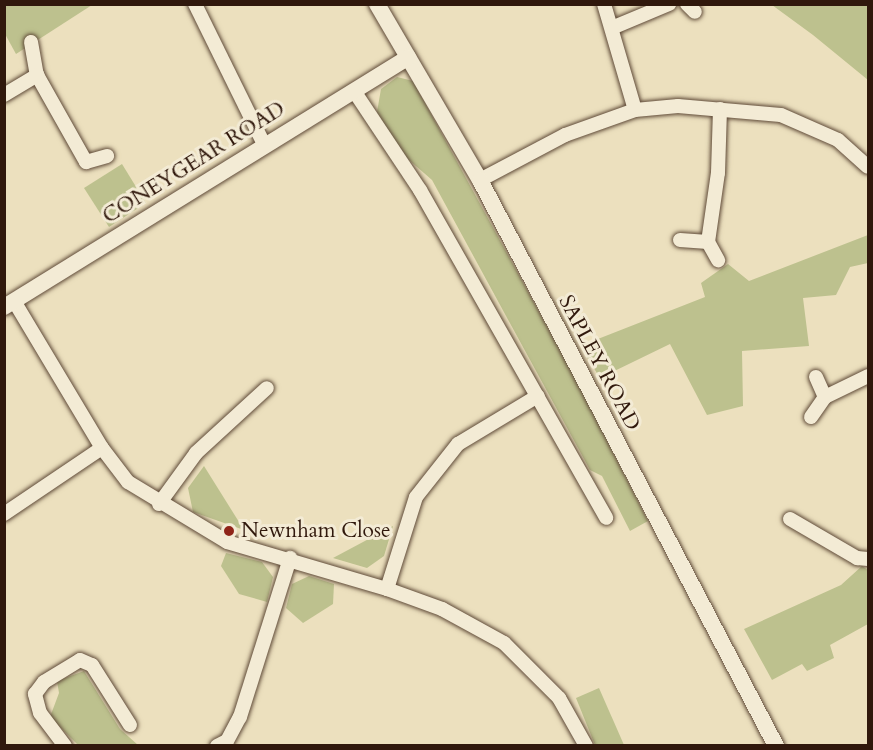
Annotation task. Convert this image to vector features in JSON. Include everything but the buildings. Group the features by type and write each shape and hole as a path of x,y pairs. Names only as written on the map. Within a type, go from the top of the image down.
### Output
{"street":[{"path":"195,4 265,146"},
{"name":"SAPLEY ROAD","path":"377,4 480,180 776,746"},
{"path":"604,4 614,27 635,110"},
{"path":"614,27 669,4"},
{"path":"31,42 37,75 86,162 107,156"},
{"name":"CONEYGEAR ROAD","path":"9,304 408,57"},
{"path":"4,95 37,75"},
{"path":"354,91 420,190 606,518"},
{"path":"718,260 708,242 718,173 720,109"},
{"path":"480,180 565,135 635,110 720,109 782,115 838,140 868,167"},
{"path":"680,240 708,242"},
{"path":"9,304 102,448 128,482 159,504 227,542 290,558 442,609 504,643 559,698 586,746"},
{"path":"811,417 825,397 868,376"},
{"path":"816,377 825,397"},
{"path":"159,504 196,453 267,388"},
{"path":"387,589 416,497 458,444 538,396"},
{"path":"4,514 102,448"},
{"path":"790,519 857,558 868,559"},
{"path":"225,744 240,717 290,558"},
{"path":"65,746 40,713 35,694 44,682 80,660 92,665 130,725"}],"green space":[{"path":"4,5 92,5 16,54 5,34"},
{"path":"772,5 868,5 868,80 813,35"},
{"path":"397,77 413,81 574,376 648,521 630,531 602,476 590,470 432,180 401,153 377,112 381,89"},
{"path":"122,164 146,203 109,227 84,188"},
{"path":"868,235 868,263 850,267 836,295 803,298 809,346 742,351 743,406 707,415 670,344 600,378 580,346 705,297 701,283 728,264 749,281"},
{"path":"204,466 244,530 193,512 188,488"},
{"path":"393,526 384,556 367,568 333,558"},
{"path":"226,553 262,562 273,577 267,602 239,594 221,566"},
{"path":"862,566 868,570 868,624 830,645 834,658 807,671 802,664 772,680 744,629 841,585"},
{"path":"309,576 334,584 333,604 303,623 286,608 292,584"},
{"path":"84,671 120,729 138,745 78,745 50,717 59,693 57,681"},
{"path":"599,688 624,745 595,745 576,698"}],"place":[{"name":"Newnham Close","path":"229,531"}]}
